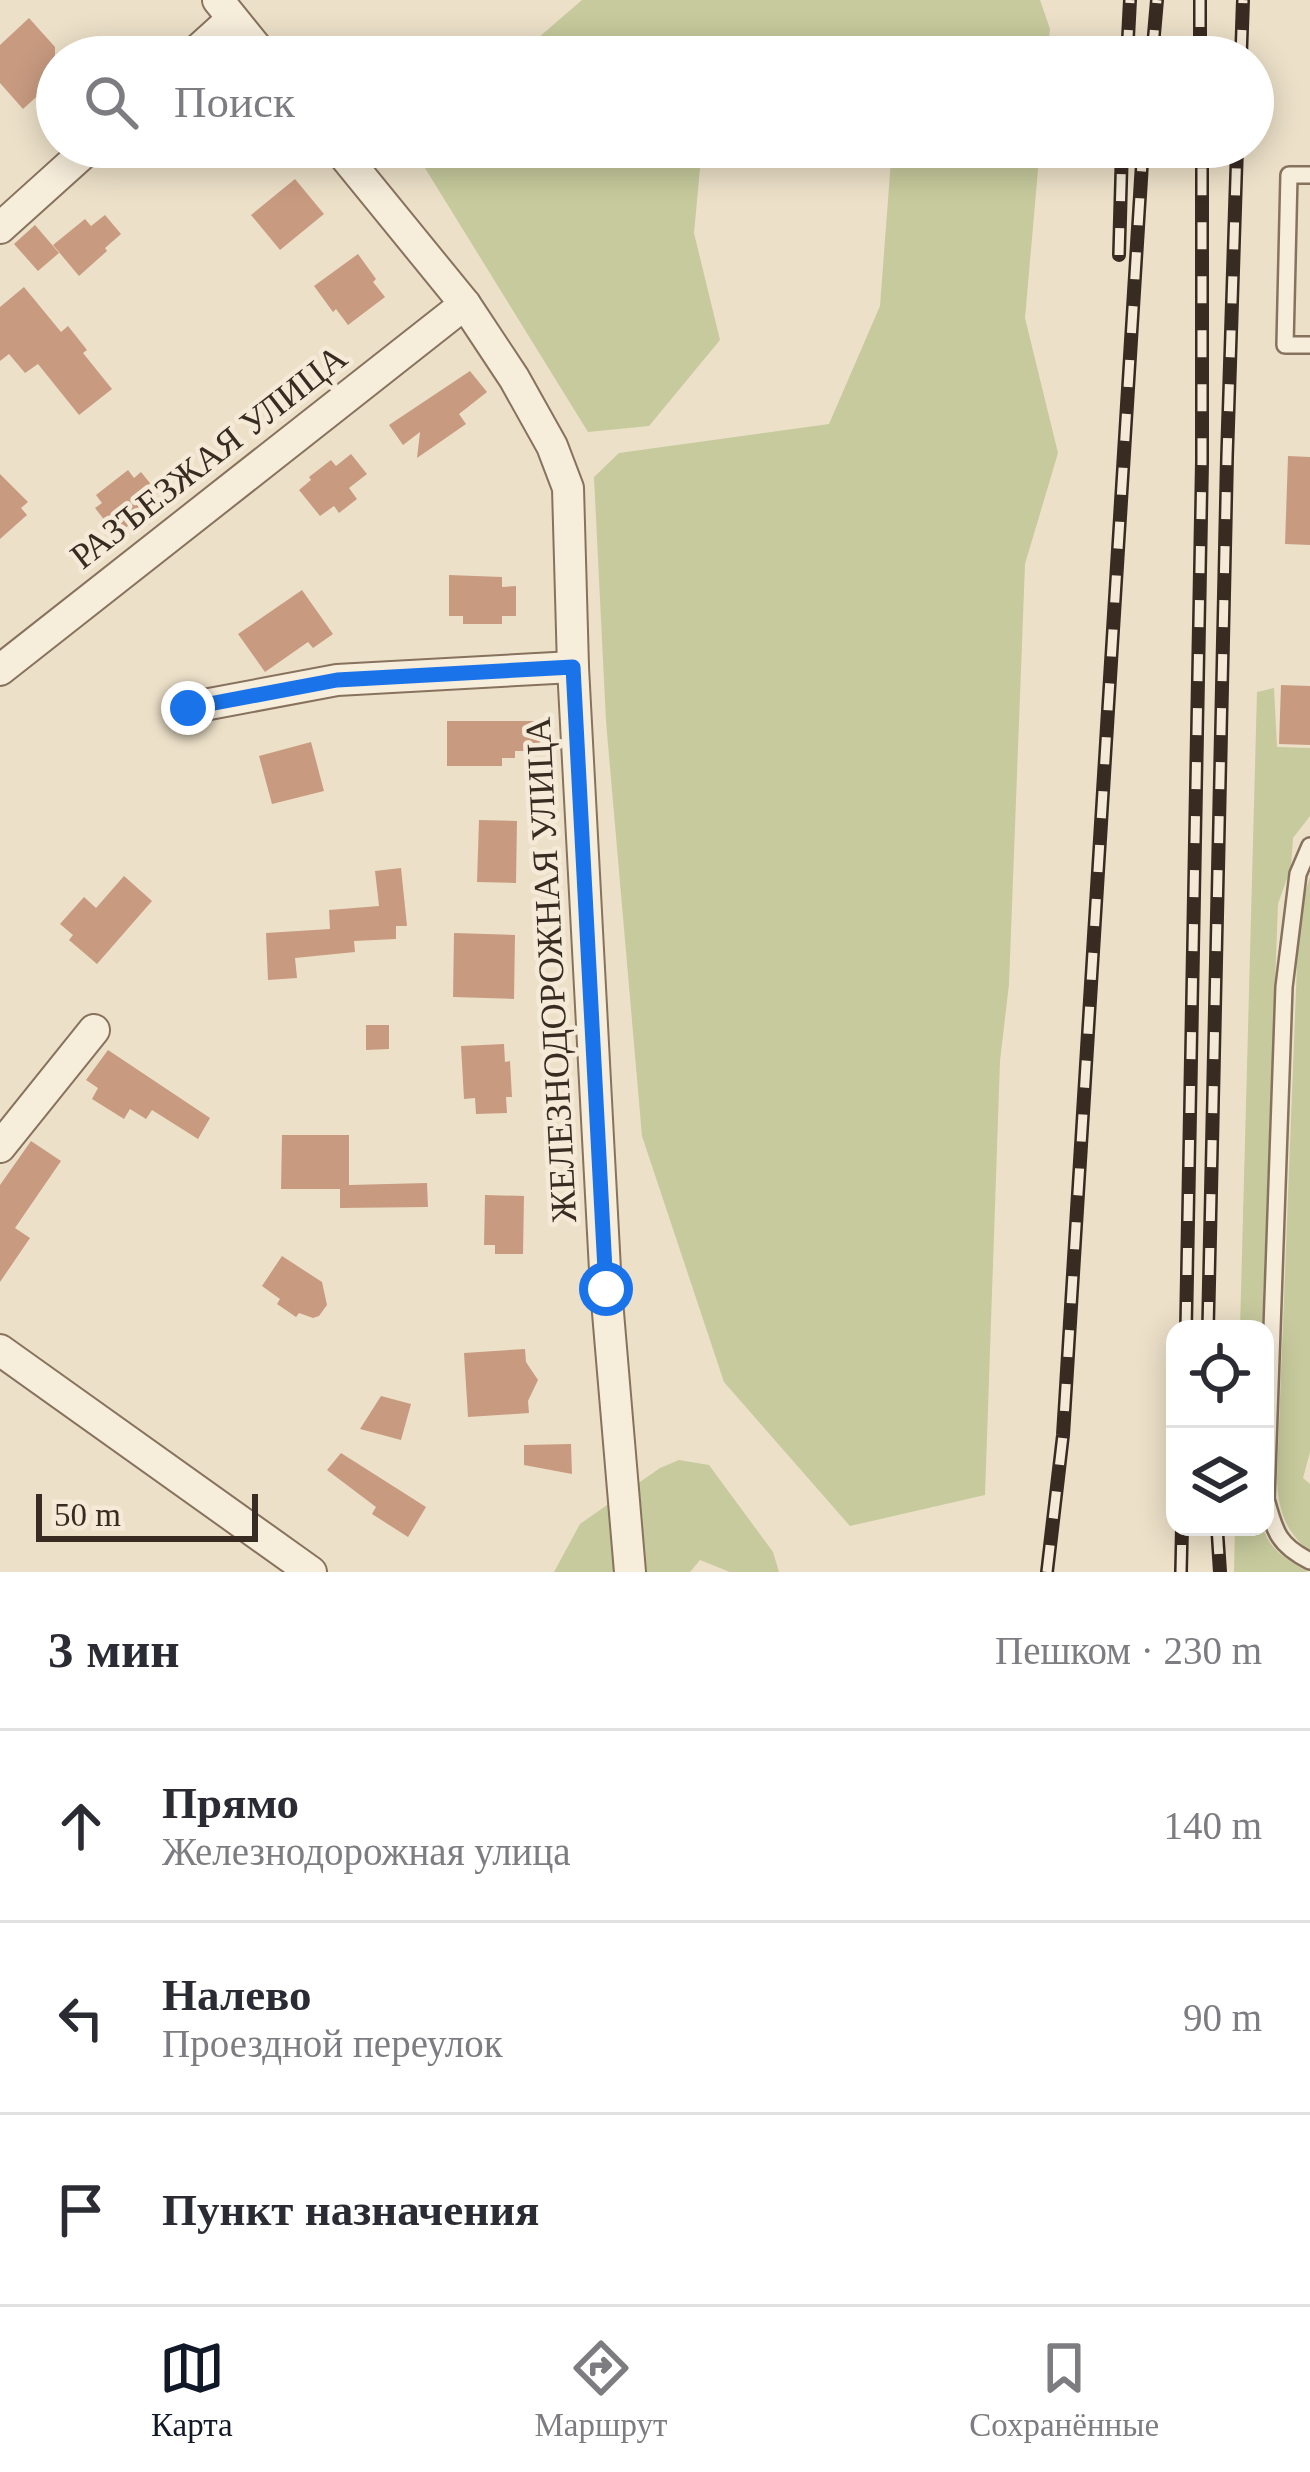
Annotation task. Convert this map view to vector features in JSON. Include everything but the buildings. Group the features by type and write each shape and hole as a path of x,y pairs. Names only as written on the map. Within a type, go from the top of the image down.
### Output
{"street":[{"path":"205,36 225,9 247,36"},
{"path":"0,228 67,168"},
{"name":"ЖЕЛЕЗНОДОРОЖНАЯ УЛИЦА","path":"354,168 465,304 514,378 552,446 568,488 605,1265 630,1572"},
{"name":"РАЗЪЕЗЖАЯ УЛИЦА","path":"0,670 465,304"},
{"path":"188,708 337,680 573,667"},
{"path":"0,1147 94,1030"},
{"path":"0,1350 310,1572"}],"lane":[{"path":"1310,175 1289,175 1285,345 1310,345"},
{"path":"1310,846 1298,874 1283,987 1266,1499 1273,1526 1289,1550 1310,1561"}],"green space":[{"path":"582,0 1040,0 1050,29 1049,36 540,36"},
{"path":"425,168 700,168 694,233 720,340 649,426 588,432"},
{"path":"890,168 1038,168 1025,318 1058,453 1025,564 1009,984 1000,1061 985,1495 850,1526 724,1382 642,1136 606,721 594,477 619,453 829,424 880,306"},
{"path":"1274,688 1277,747 1310,748 1310,816 1293,838 1291,867 1278,904 1262,1320 1240,1320 1257,692"},
{"path":"1310,877 1310,1452 1303,1478 1310,1484 1310,1552 1284,1519 1277,1478 1299,913"},
{"path":"679,1460 709,1465 773,1552 779,1572 730,1572 700,1560 690,1572 554,1572 580,1524"},
{"path":"1235,1536 1267,1536 1275,1549 1308,1572 1234,1572"}],"railway":[{"path":"1128,36 1130,0"},
{"path":"1154,36 1157,0"},
{"path":"1200,0 1200,36"},
{"path":"1242,36 1243,0"},
{"path":"1119,255 1121,168"},
{"path":"1047,1572 1063,1435 1142,168"},
{"path":"1186,1320 1202,462 1202,168"},
{"path":"1208,1320 1236,168"},
{"path":"1181,1572 1182,1536"},
{"path":"1218,1536 1220,1572"}],"route":[{"path":"188,708 337,680 573,667 606,1289"}]}
